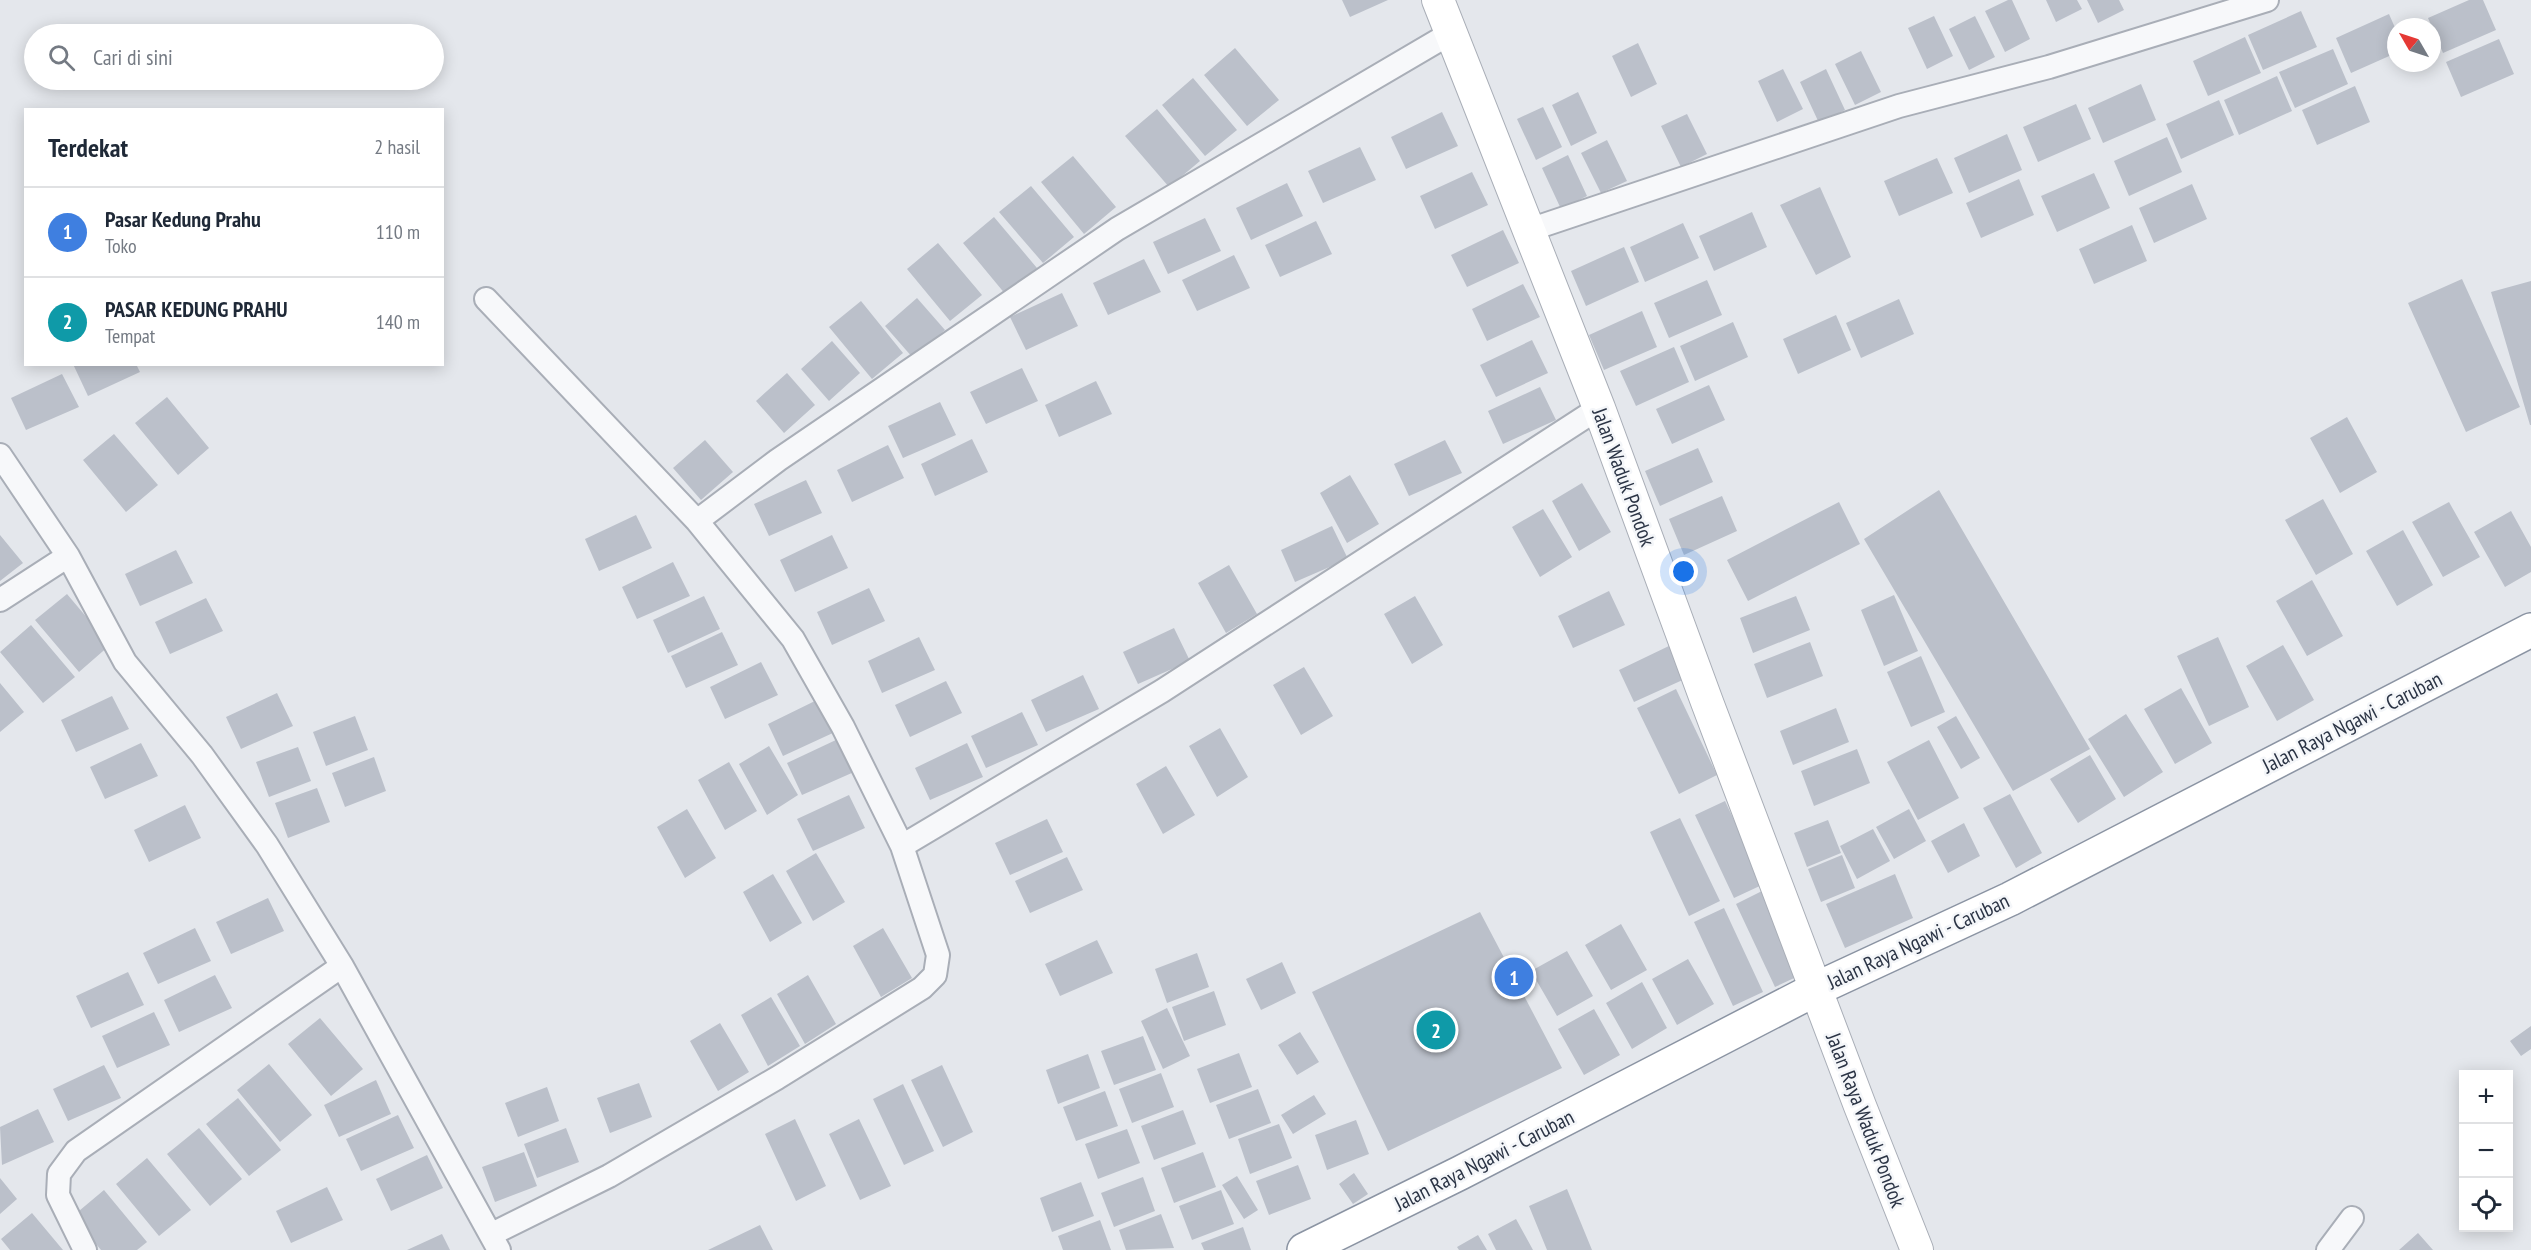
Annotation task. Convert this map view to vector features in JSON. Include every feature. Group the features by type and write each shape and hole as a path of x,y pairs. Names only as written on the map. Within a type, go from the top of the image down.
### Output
{"highway":[{"name":"Jalan Raya Ngawi - Caruban","path":"1304,1250 1522,1142 1816,989 2010,899 2531,630"}],"street":[{"name":"Jalan Waduk Pondok","path":"1438,0 1599,408 1816,989"},
{"path":"1529,230 1899,106 2049,67 2267,0"},
{"path":"697,521 778,460 1118,229 1451,33"},
{"path":"0,455 68,556 124,662 202,755 267,845 342,966 495,1242 777,1078 922,988 935,975 938,955 902,846 843,726 793,639 697,521 486,299"},
{"path":"902,846 1162,691 1599,408"},
{"path":"0,600 68,556"},
{"path":"85,1250 58,1195 59,1174 76,1151 342,966"},
{"name":"Jalan Raya Waduk Pondok","path":"1816,989 1917,1250"},
{"path":"2328,1250 2352,1218"}],"building":[{"path":"1342,0 1388,0 1350,17"},
{"path":"2012,0 2030,39 2005,52 1985,11"},
{"path":"2046,0 2077,0 2082,9 2056,22"},
{"path":"2087,0 2119,0 2124,10 2098,23"},
{"path":"2469,0 2483,0 2496,30 2443,53 2441,18 2428,18"},
{"path":"2301,11 2317,47 2263,70 2248,35"},
{"path":"2389,14 2391,18 2387,18 2387,57 2351,73 2336,38"},
{"path":"1934,16 1953,56 1927,69 1908,28"},
{"path":"1975,16 1995,57 1969,70 1949,29"},
{"path":"2245,37 2261,73 2208,96 2193,61"},
{"path":"2499,39 2514,74 2461,97 2446,62"},
{"path":"1638,43 1657,84 1631,97 1612,56"},
{"path":"1235,48 1279,100 1247,126 1204,75"},
{"path":"2333,49 2348,84 2295,108 2279,72"},
{"path":"1861,51 1881,92 1855,105 1835,64"},
{"path":"1783,69 1803,109 1777,122 1758,81"},
{"path":"1826,69 1845,110 1819,123 1800,82"},
{"path":"2277,76 2292,111 2239,135 2224,100"},
{"path":"1193,78 1237,130 1205,156 1162,105"},
{"path":"2141,84 2156,120 2103,143 2088,108"},
{"path":"2355,86 2370,122 2317,145 2302,110"},
{"path":"1578,92 1597,133 1571,146 1552,105"},
{"path":"2219,100 2234,135 2181,159 2166,124"},
{"path":"2076,104 2091,139 2038,162 2023,127"},
{"path":"1543,107 1562,147 1536,160 1517,119"},
{"path":"1157,109 1200,161 1169,187 1125,136"},
{"path":"1442,112 1458,146 1406,169 1391,137"},
{"path":"1687,114 1707,154 1681,167 1661,126"},
{"path":"2007,134 2022,170 1969,193 1954,158"},
{"path":"2167,137 2182,172 2129,196 2114,161"},
{"path":"1607,140 1627,181 1601,193 1581,153"},
{"path":"1360,147 1376,180 1323,203 1308,171"},
{"path":"1568,155 1587,196 1561,209 1542,168"},
{"path":"1073,156 1116,207 1084,234 1041,182"},
{"path":"1937,158 1953,193 1899,216 1884,181"},
{"path":"1472,172 1488,205 1435,229 1420,196"},
{"path":"2094,173 2110,208 2057,232 2041,196"},
{"path":"2019,179 2034,215 1981,238 1966,203"},
{"path":"1287,183 1303,216 1251,240 1236,208"},
{"path":"2192,184 2207,219 2154,243 2139,208"},
{"path":"1031,186 1074,237 1043,263 999,212"},
{"path":"1820,187 1851,257 1816,275 1780,205"},
{"path":"1752,212 1767,247 1714,271 1699,236"},
{"path":"994,217 1037,268 1006,295 963,243"},
{"path":"1205,218 1221,251 1168,274 1153,242"},
{"path":"1316,221 1332,254 1280,277 1265,245"},
{"path":"1683,223 1699,258 1645,282 1630,247"},
{"path":"2132,225 2147,261 2094,284 2079,249"},
{"path":"1503,230 1519,263 1467,287 1451,255"},
{"path":"938,243 982,295 950,321 907,269"},
{"path":"1624,247 1639,282 1586,306 1571,271"},
{"path":"1234,255 1250,288 1197,311 1182,280"},
{"path":"1144,259 1161,292 1108,315 1093,283"},
{"path":"2462,279 2520,407 2466,432 2408,303"},
{"path":"1707,280 1722,315 1669,338 1654,303"},
{"path":"2531,281 2531,425 2530,425 2491,292"},
{"path":"1523,284 1540,317 1487,341 1472,309"},
{"path":"1062,293 1078,326 1026,350 1010,317"},
{"path":"917,298 945,330 913,358 885,326"},
{"path":"1899,299 1914,334 1861,358 1846,323"},
{"path":"861,301 903,353 872,379 829,327"},
{"path":"1642,311 1657,347 1604,370 1589,335"},
{"path":"1836,315 1851,350 1798,374 1783,339"},
{"path":"1733,322 1748,357 1695,381 1680,346"},
{"path":"1532,340 1548,373 1496,397 1480,365"},
{"path":"832,341 860,373 829,401 801,369"},
{"path":"1674,347 1689,382 1636,406 1620,371"},
{"path":"74,366 137,366 140,372 88,396"},
{"path":"1022,368 1038,401 986,424 970,392"},
{"path":"787,373 815,405 784,433 756,401"},
{"path":"62,374 79,407 26,430 11,398"},
{"path":"1096,381 1112,414 1059,437 1045,405"},
{"path":"1709,385 1725,420 1672,444 1656,409"},
{"path":"1540,387 1556,420 1503,444 1488,411"},
{"path":"167,397 209,448 178,475 135,423"},
{"path":"940,402 956,435 903,458 888,426"},
{"path":"2347,417 2377,472 2340,493 2310,438"},
{"path":"114,434 158,485 126,512 83,460"},
{"path":"972,439 988,472 935,496 921,464"},
{"path":"705,440 733,472 701,500 673,468"},
{"path":"1445,440 1462,473 1409,496 1394,464"},
{"path":"888,445 904,478 852,502 837,470"},
{"path":"1698,448 1713,482 1660,506 1645,471"},
{"path":"1350,475 1379,524 1347,543 1320,493"},
{"path":"806,480 822,513 769,536 754,504"},
{"path":"1582,483 1611,532 1579,551 1552,501"},
{"path":"1939,490 2090,749 2013,791 1864,539"},
{"path":"1722,496 1737,531 1684,555 1669,519"},
{"path":"2323,499 2353,554 2316,575 2285,520"},
{"path":"1839,502 1860,544 1748,601 1727,560"},
{"path":"2449,502 2480,557 2443,577 2412,522"},
{"path":"1543,509 1572,557 1540,577 1512,527"},
{"path":"2511,511 2531,547 2531,572 2505,587 2474,532"},
{"path":"636,515 652,548 599,571 585,539"},
{"path":"1332,526 1348,559 1295,582 1281,550"},
{"path":"2403,530 2433,585 2397,606 2366,551"},
{"path":"0,535 23,563 0,581"},
{"path":"832,535 848,568 795,592 780,560"},
{"path":"176,550 193,583 140,606 125,574"},
{"path":"673,562 690,596 637,619 622,587"},
{"path":"1229,565 1257,614 1226,633 1198,583"},
{"path":"2312,580 2343,636 2307,656 2276,601"},
{"path":"869,588 885,621 832,645 817,612"},
{"path":"1609,591 1625,625 1573,648 1558,616"},
{"path":"67,594 110,645 79,672 35,620"},
{"path":"1894,595 1918,651 1884,666 1861,610"},
{"path":"704,596 720,629 668,653 653,620"},
{"path":"1415,596 1443,645 1412,664 1384,614"},
{"path":"1796,596 1810,630 1753,653 1740,618"},
{"path":"206,598 223,631 170,654 155,622"},
{"path":"31,625 75,677 43,703 0,652"},
{"path":"1174,628 1190,661 1138,684 1123,652"},
{"path":"722,632 738,665 686,688 671,656"},
{"path":"919,637 935,670 882,693 868,661"},
{"path":"2218,637 2249,707 2209,726 2177,656"},
{"path":"1810,642 1823,676 1767,698 1754,664"},
{"path":"1671,645 1687,678 1634,702 1619,670"},
{"path":"2283,645 2314,700 2277,721 2246,666"},
{"path":"1921,656 1945,712 1911,727 1887,672"},
{"path":"761,662 778,695 725,719 710,687"},
{"path":"1304,667 1333,716 1301,735 1273,685"},
{"path":"1083,675 1099,709 1046,732 1031,700"},
{"path":"946,681 962,713 910,737 895,705"},
{"path":"0,683 24,712 0,732"},
{"path":"2181,688 2212,743 2175,764 2144,709"},
{"path":"1676,689 1717,775 1679,794 1637,708"},
{"path":"277,693 293,726 241,749 226,717"},
{"path":"112,696 129,729 76,752 61,720"},
{"path":"819,699 835,732 783,756 768,724"},
{"path":"1836,708 1849,742 1793,765 1780,731"},
{"path":"1022,712 1038,745 986,768 971,736"},
{"path":"2126,714 2163,772 2124,797 2088,739"},
{"path":"355,716 368,750 326,766 313,732"},
{"path":"1956,716 1980,758 1961,769 1937,727"},
{"path":"1220,728 1248,777 1217,797 1189,746"},
{"path":"838,739 854,772 802,795 787,763"},
{"path":"1929,740 1959,798 1918,820 1887,762"},
{"path":"141,743 158,776 105,799 90,767"},
{"path":"967,743 983,777 930,800 915,768"},
{"path":"769,746 798,795 767,815 739,764"},
{"path":"298,747 311,781 269,797 256,762"},
{"path":"1857,749 1870,783 1814,806 1801,771"},
{"path":"2090,755 2116,799 2078,823 2050,779"},
{"path":"374,757 386,791 345,807 332,773"},
{"path":"729,762 757,811 725,830 698,780"},
{"path":"1166,766 1195,815 1163,834 1136,784"},
{"path":"317,788 330,822 288,838 275,803"},
{"path":"2010,794 2042,853 2016,868 1983,808"},
{"path":"849,795 865,828 813,851 797,819"},
{"path":"1725,801 1764,884 1734,898 1695,815"},
{"path":"185,805 201,838 149,862 134,830"},
{"path":"687,809 716,858 685,878 657,827"},
{"path":"1909,809 1926,841 1894,859 1876,827"},
{"path":"1680,818 1720,901 1689,916 1650,832"},
{"path":"1047,819 1063,852 1010,875 995,843"},
{"path":"1828,820 1841,853 1807,867 1794,833"},
{"path":"1964,823 1980,856 1948,873 1931,841"},
{"path":"1873,829 1890,861 1857,879 1840,846"},
{"path":"816,853 845,902 813,921 786,871"},
{"path":"1842,855 1855,888 1821,902 1808,869"},
{"path":"1067,857 1083,890 1030,913 1015,881"},
{"path":"773,874 802,923 770,942 743,892"},
{"path":"1895,874 1913,918 1845,948 1826,904"},
{"path":"1766,889 1805,973 1775,987 1736,904"},
{"path":"268,898 284,931 231,954 216,922"},
{"path":"1724,908 1763,992 1733,1006 1694,922"},
{"path":"1480,912 1562,1068 1388,1151 1312,992"},
{"path":"1621,924 1647,970 1611,990 1585,945"},
{"path":"195,928 211,961 158,984 143,953"},
{"path":"883,928 912,978 881,997 853,946"},
{"path":"1097,940 1113,973 1060,996 1045,964"},
{"path":"1567,951 1593,996 1557,1016 1531,971"},
{"path":"1197,953 1209,987 1167,1003 1155,969"},
{"path":"1688,959 1714,1004 1677,1025 1652,979"},
{"path":"1282,962 1296,993 1261,1010 1246,979"},
{"path":"128,972 144,1005 91,1028 76,996"},
{"path":"215,975 232,1008 179,1032 164,1000"},
{"path":"808,975 836,1024 805,1044 777,994"},
{"path":"1642,982 1667,1028 1632,1049 1606,1003"},
{"path":"1214,991 1226,1025 1184,1041 1172,1007"},
{"path":"771,997 800,1046 768,1066 741,1015"},
{"path":"1167,1008 1190,1056 1163,1069 1141,1021"},
{"path":"1594,1009 1620,1055 1584,1075 1558,1029"},
{"path":"154,1012 170,1045 117,1068 102,1036"},
{"path":"320,1018 363,1069 331,1096 288,1044"},
{"path":"720,1023 749,1072 718,1091 690,1041"},
{"path":"2531,1026 2531,1049 2521,1056 2510,1041"},
{"path":"1300,1032 1319,1062 1297,1075 1278,1045"},
{"path":"1143,1036 1156,1070 1114,1085 1101,1051"},
{"path":"1239,1053 1252,1087 1210,1103 1197,1069"},
{"path":"1088,1054 1100,1088 1058,1104 1046,1070"},
{"path":"269,1064 312,1115 280,1142 237,1090"},
{"path":"104,1065 121,1098 68,1121 53,1089"},
{"path":"942,1065 973,1132 943,1147 911,1080"},
{"path":"1161,1073 1174,1107 1132,1123 1119,1089"},
{"path":"376,1080 391,1114 339,1137 324,1105"},
{"path":"639,1083 652,1117 610,1133 597,1098"},
{"path":"903,1084 934,1151 904,1165 873,1099"},
{"path":"547,1087 559,1121 518,1137 505,1103"},
{"path":"1258,1089 1271,1123 1229,1139 1216,1105"},
{"path":"1105,1091 1118,1126 1076,1141 1063,1107"},
{"path":"1314,1095 1326,1114 1293,1134 1281,1115"},
{"path":"238,1098 281,1150 249,1176 206,1124"},
{"path":"38,1109 54,1142 2,1165 0,1127"},
{"path":"1183,1110 1196,1144 1154,1160 1141,1126"},
{"path":"398,1115 414,1148 361,1171 346,1139"},
{"path":"795,1119 826,1186 796,1201 765,1134"},
{"path":"859,1119 891,1186 860,1200 829,1134"},
{"path":"1356,1120 1369,1154 1327,1170 1315,1135"},
{"path":"1279,1124 1292,1158 1250,1174 1238,1139"},
{"path":"199,1128 242,1179 210,1206 167,1154"},
{"path":"566,1128 579,1162 537,1178 524,1144"},
{"path":"1127,1129 1140,1163 1098,1179 1085,1144"},
{"path":"524,1152 537,1186 495,1202 482,1167"},
{"path":"1203,1152 1216,1187 1174,1203 1161,1168"},
{"path":"427,1155 443,1188 391,1211 376,1179"},
{"path":"147,1158 191,1210 159,1236 116,1184"},
{"path":"1298,1165 1311,1199 1269,1215 1256,1181"},
{"path":"1354,1173 1368,1194 1353,1204 1339,1184"},
{"path":"1237,1176 1258,1210 1244,1219 1222,1185"},
{"path":"1143,1177 1155,1211 1114,1227 1101,1193"},
{"path":"0,1178 17,1199 0,1214"},
{"path":"1081,1182 1094,1216 1052,1232 1040,1198"},
{"path":"327,1187 343,1220 291,1243 276,1211"},
{"path":"1567,1189 1592,1250 1547,1250 1529,1206"},
{"path":"104,1190 147,1242 137,1250 101,1250 73,1216"},
{"path":"1221,1190 1234,1224 1192,1240 1179,1206"},
{"path":"32,1213 63,1250 10,1250 1,1239"},
{"path":"1161,1214 1174,1248 1126,1250 1119,1230"},
{"path":"1516,1219 1533,1250 1496,1250 1488,1234"},
{"path":"1100,1220 1111,1250 1063,1250 1058,1236"},
{"path":"760,1225 773,1250 708,1250"},
{"path":"1243,1227 1251,1250 1204,1250 1201,1243"},
{"path":"2418,1233 2433,1250 2399,1250"},
{"path":"442,1234 450,1250 407,1250"},
{"path":"1478,1235 1487,1250 1459,1250 1457,1247"}],"place":[{"name":"Pasar Kedung Prahu","path":"1514,977"},
{"name":"PASAR KEDUNG PRAHU","path":"1436,1030"}]}
